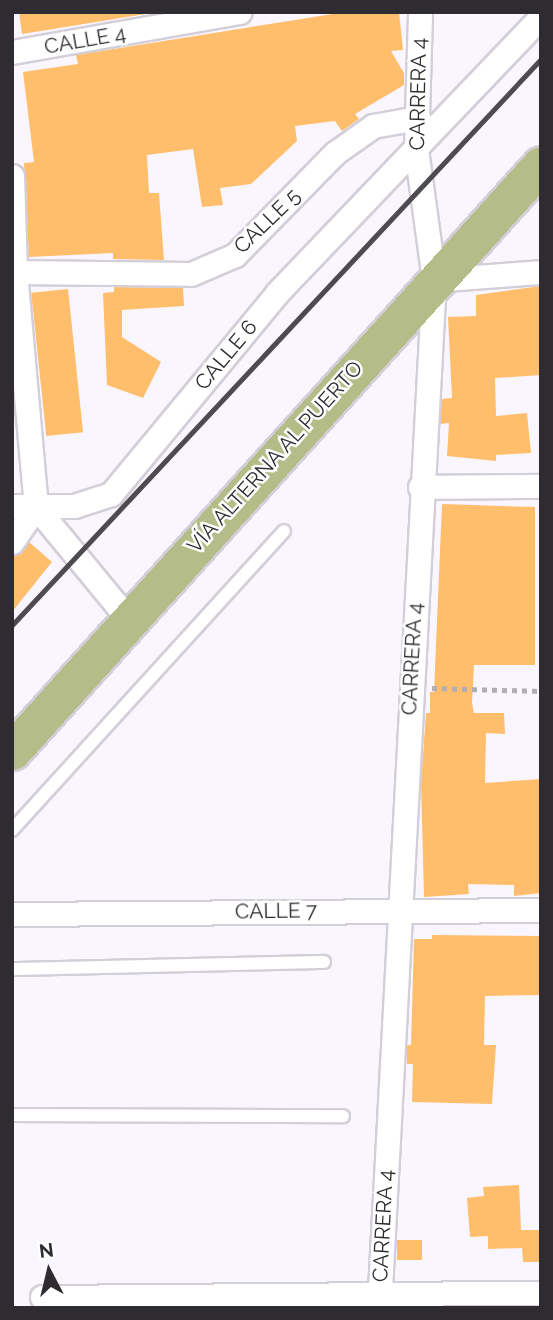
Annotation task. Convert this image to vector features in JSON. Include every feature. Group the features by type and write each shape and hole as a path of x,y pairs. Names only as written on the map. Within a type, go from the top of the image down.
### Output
{"main road":[{"name":"VÍA ALTERNA AL PUERTO","path":"12,751 434,280 541,165"}],"street":[{"name":"CALLE 4","path":"12,52 196,16 240,12"},
{"name":"CARRERA 4","path":"379,1301 420,487 434,280 416,149 420,12"},
{"name":"CALLE 6","path":"12,506 74,506 111,494 277,293 541,17"},
{"name":"CALLE 5","path":"14,272 191,274 235,255 335,153 373,126 418,118"},
{"path":"12,176 14,272 36,507 130,621"},
{"path":"434,280 541,272"},
{"path":"420,487 541,486"},
{"path":"12,542 36,507"},
{"name":"CALLE 7","path":"12,914 541,910"},
{"path":"43,1297 379,1301 541,1293"}],"lane":[{"path":"12,831 284,531"},
{"path":"12,969 324,962"},
{"path":"12,1115 343,1116"}],"path":[{"path":"411,687 541,691"}],"building":[{"path":"19,12 158,12 22,34"},
{"path":"345,12 399,12 403,50 391,51 404,73 404,85 355,114 359,119 342,131 335,121 295,126 297,141 251,184 220,188 223,205 202,207 193,149 147,155 149,193 159,193 164,260 113,259 113,253 29,257 24,163 34,162 23,72 78,64 76,55"},
{"path":"541,286 541,375 495,378 496,416 527,413 531,453 496,455 496,461 447,456 449,423 440,424 442,399 452,398 448,317 476,316 476,295"},
{"path":"114,287 183,288 184,306 122,310 122,337 161,362 143,398 107,385 103,293 114,292"},
{"path":"68,289 83,432 46,436 31,293"},
{"path":"442,504 535,507 535,665 474,665 472,703 474,713 504,713 505,734 486,733 485,783 541,779 541,893 514,896 514,885 468,884 469,894 424,897 421,783 426,713 430,713 430,692 434,692"},
{"path":"29,542 52,562 12,612 12,556"},
{"path":"432,935 541,936 541,995 485,996 484,1045 496,1045 492,1104 412,1102 413,1064 407,1064 407,1045 411,1045 414,939 432,939"},
{"path":"519,1185 521,1230 541,1230 541,1262 523,1262 522,1248 488,1249 488,1236 470,1237 467,1198 484,1196 483,1187"},
{"path":"397,1240 422,1240 422,1260 397,1260"}],"railway":[{"path":"12,625 541,59"}]}
